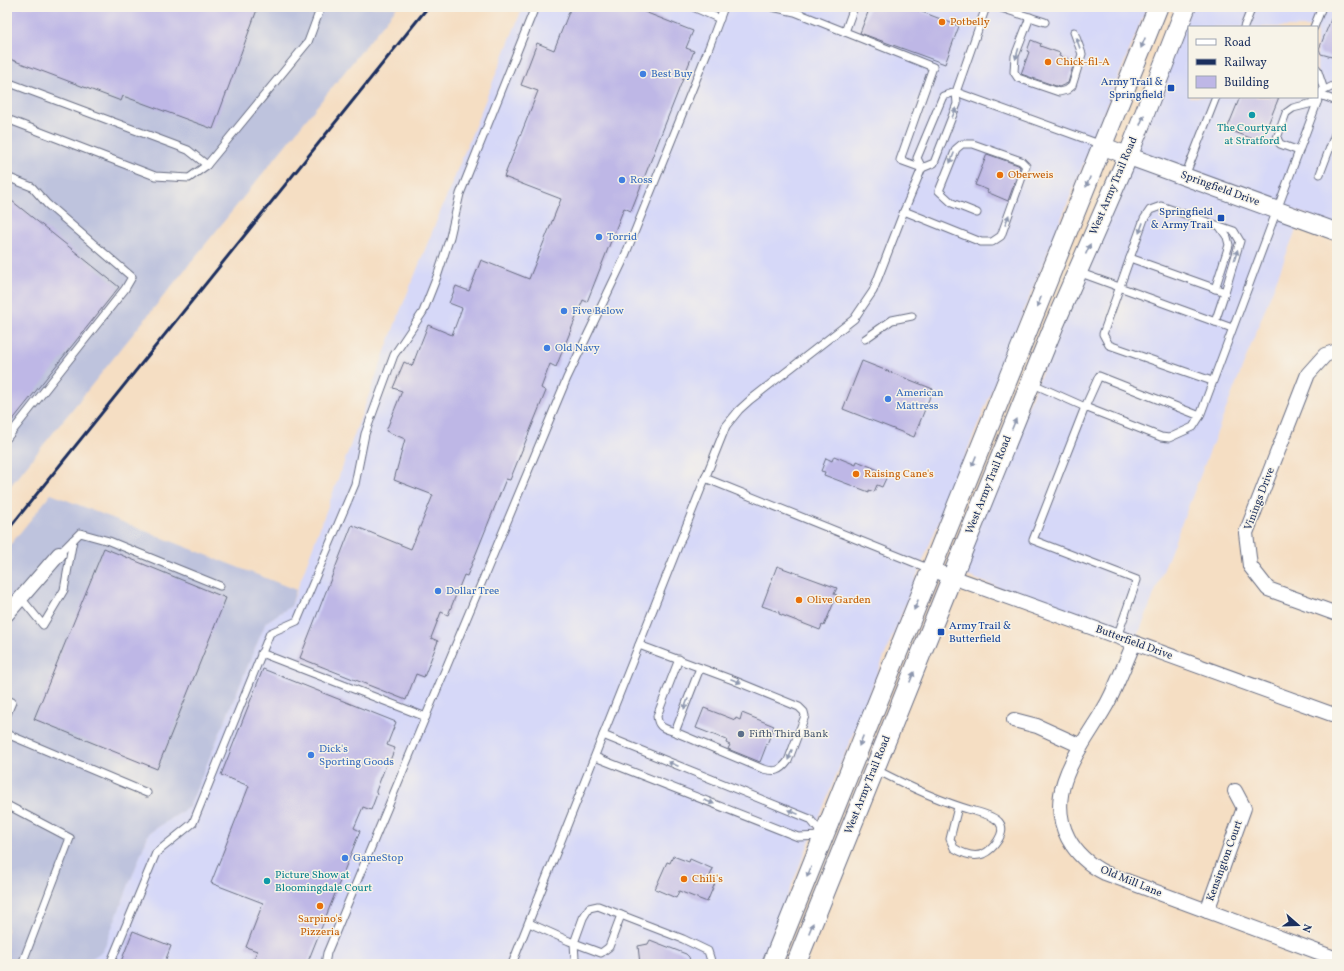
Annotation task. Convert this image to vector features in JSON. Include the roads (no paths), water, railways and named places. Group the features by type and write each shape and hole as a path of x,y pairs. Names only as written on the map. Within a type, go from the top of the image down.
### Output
{"main road":[{"name":"West Army Trail Road","path":"772,964 930,569 1103,146 1158,7"},
{"name":"West Army Trail Road","path":"796,964 1031,383 1077,272 1128,156 1186,7"},
{"path":"823,836 844,845"}],"street":[{"name":"Springfield Drive","path":"1103,146 1337,232"},
{"name":"Vinings Drive","path":"1337,351 1325,355 1308,374 1246,533 1250,566 1268,589 1337,614"},
{"path":"7,614 59,554"},
{"name":"Butterfield Drive","path":"930,569 1337,716"},
{"name":"Old Mill Lane","path":"1134,643 1108,702 1072,763 1061,792 1062,820 1064,830 1076,850 1088,863 1105,873 1337,959"},
{"path":"1014,720 1036,726 1081,746"},
{"name":"Kensington Court","path":"1207,911 1244,808 1235,791"}],"lane":[{"path":"7,119 155,176 189,178 207,165 308,42 321,7"},
{"path":"110,964 156,853 193,823 270,633 297,621 355,484 365,434 394,355 423,312 450,238 460,194 535,7"},
{"path":"693,7 720,19"},
{"path":"325,964 327,953 567,378 622,263 724,7"},
{"path":"772,7 795,12 933,67 900,160 922,168 934,163 957,104 956,92 986,7"},
{"path":"845,32 854,7"},
{"path":"998,7 1046,22"},
{"path":"1244,26 1252,7"},
{"path":"1314,26 1322,7"},
{"path":"1030,17 1015,56 1014,72 1018,78 1059,92 1067,90 1072,86 1082,54 1074,32"},
{"path":"1031,383 1085,407 1161,437 1169,438 1193,427 1200,416 1276,209 1321,96 1318,76"},
{"path":"7,82 188,150 207,165"},
{"path":"1318,97 1337,84"},
{"path":"512,964 726,426 739,410 766,387 854,319 873,291 922,168 917,158 943,96 956,92 1103,146"},
{"path":"1321,96 1337,101"},
{"path":"1185,176 1216,98"},
{"path":"1299,151 1280,144 1277,138 1286,113 1293,108 1316,98"},
{"path":"1320,174 1337,129"},
{"path":"904,211 981,242 992,242 1001,236 1026,166 1021,161 973,144 962,144 956,149 939,191 952,203 977,213"},
{"path":"7,177 32,187 47,204 132,277 125,289 7,438"},
{"path":"1212,381 1109,345 1103,334 1130,258 1150,210 1162,206 1234,231 1240,241 1215,322"},
{"path":"1215,288 1229,246 1227,237 1220,227"},
{"path":"1130,258 1225,292"},
{"path":"1077,272 1232,328"},
{"path":"865,339 892,320 912,316"},
{"path":"1117,637 1137,580 1033,540 1085,407 1099,376 1200,416"},
{"path":"705,478 930,569"},
{"path":"59,554 80,533 109,541 220,586"},
{"path":"21,598 43,625 64,590 73,540"},
{"path":"639,645 679,659 799,707 804,712 805,716 788,761 784,766 773,771 660,727 657,716 679,659"},
{"path":"261,653 426,716"},
{"path":"675,732 700,668"},
{"path":"7,700 12,702 7,714"},
{"path":"7,734 147,793"},
{"path":"603,735 810,819 823,836"},
{"path":"595,757 798,837 823,836"},
{"path":"875,769 930,796 984,814 1000,823 1002,828 997,842 982,854 971,856 954,848 950,839 958,806"},
{"path":"7,805 70,838 22,964"},
{"path":"580,964 575,959 574,943 583,918 590,908 598,906 683,939 708,951 712,964"},
{"path":"529,923 601,953 610,946 621,915"}],"railway":[{"path":"7,531 428,7"}],"place":[{"name":"Potbelly","path":"942,22"},
{"name":"Chick-fil-A","path":"1048,62"},
{"name":"Best Buy","path":"643,74"},
{"name":"Army Trail & Springfield","path":"1171,88"},
{"name":"The Courtyard at Stratford","path":"1252,115"},
{"name":"Oberweis","path":"1000,175"},
{"name":"Ross","path":"622,180"},
{"name":"Springfield & Army Trail","path":"1221,218"},
{"name":"Torrid","path":"599,237"},
{"name":"Five Below","path":"564,311"},
{"name":"Old Navy","path":"547,348"},
{"name":"American Mattress","path":"888,399"},
{"name":"Raising Cane's","path":"856,474"},
{"name":"Dollar Tree","path":"438,591"},
{"name":"Olive Garden","path":"799,600"},
{"name":"Army Trail & Butterfield","path":"941,632"},
{"name":"Fifth Third Bank","path":"741,734"},
{"name":"Dick's Sporting Goods","path":"311,755"},
{"name":"GameStop","path":"345,858"},
{"name":"Chili's","path":"684,879"},
{"name":"Picture Show at Bloomingdale Court","path":"267,881"},
{"name":"Sarpino's Pizzeria","path":"320,906"}]}
